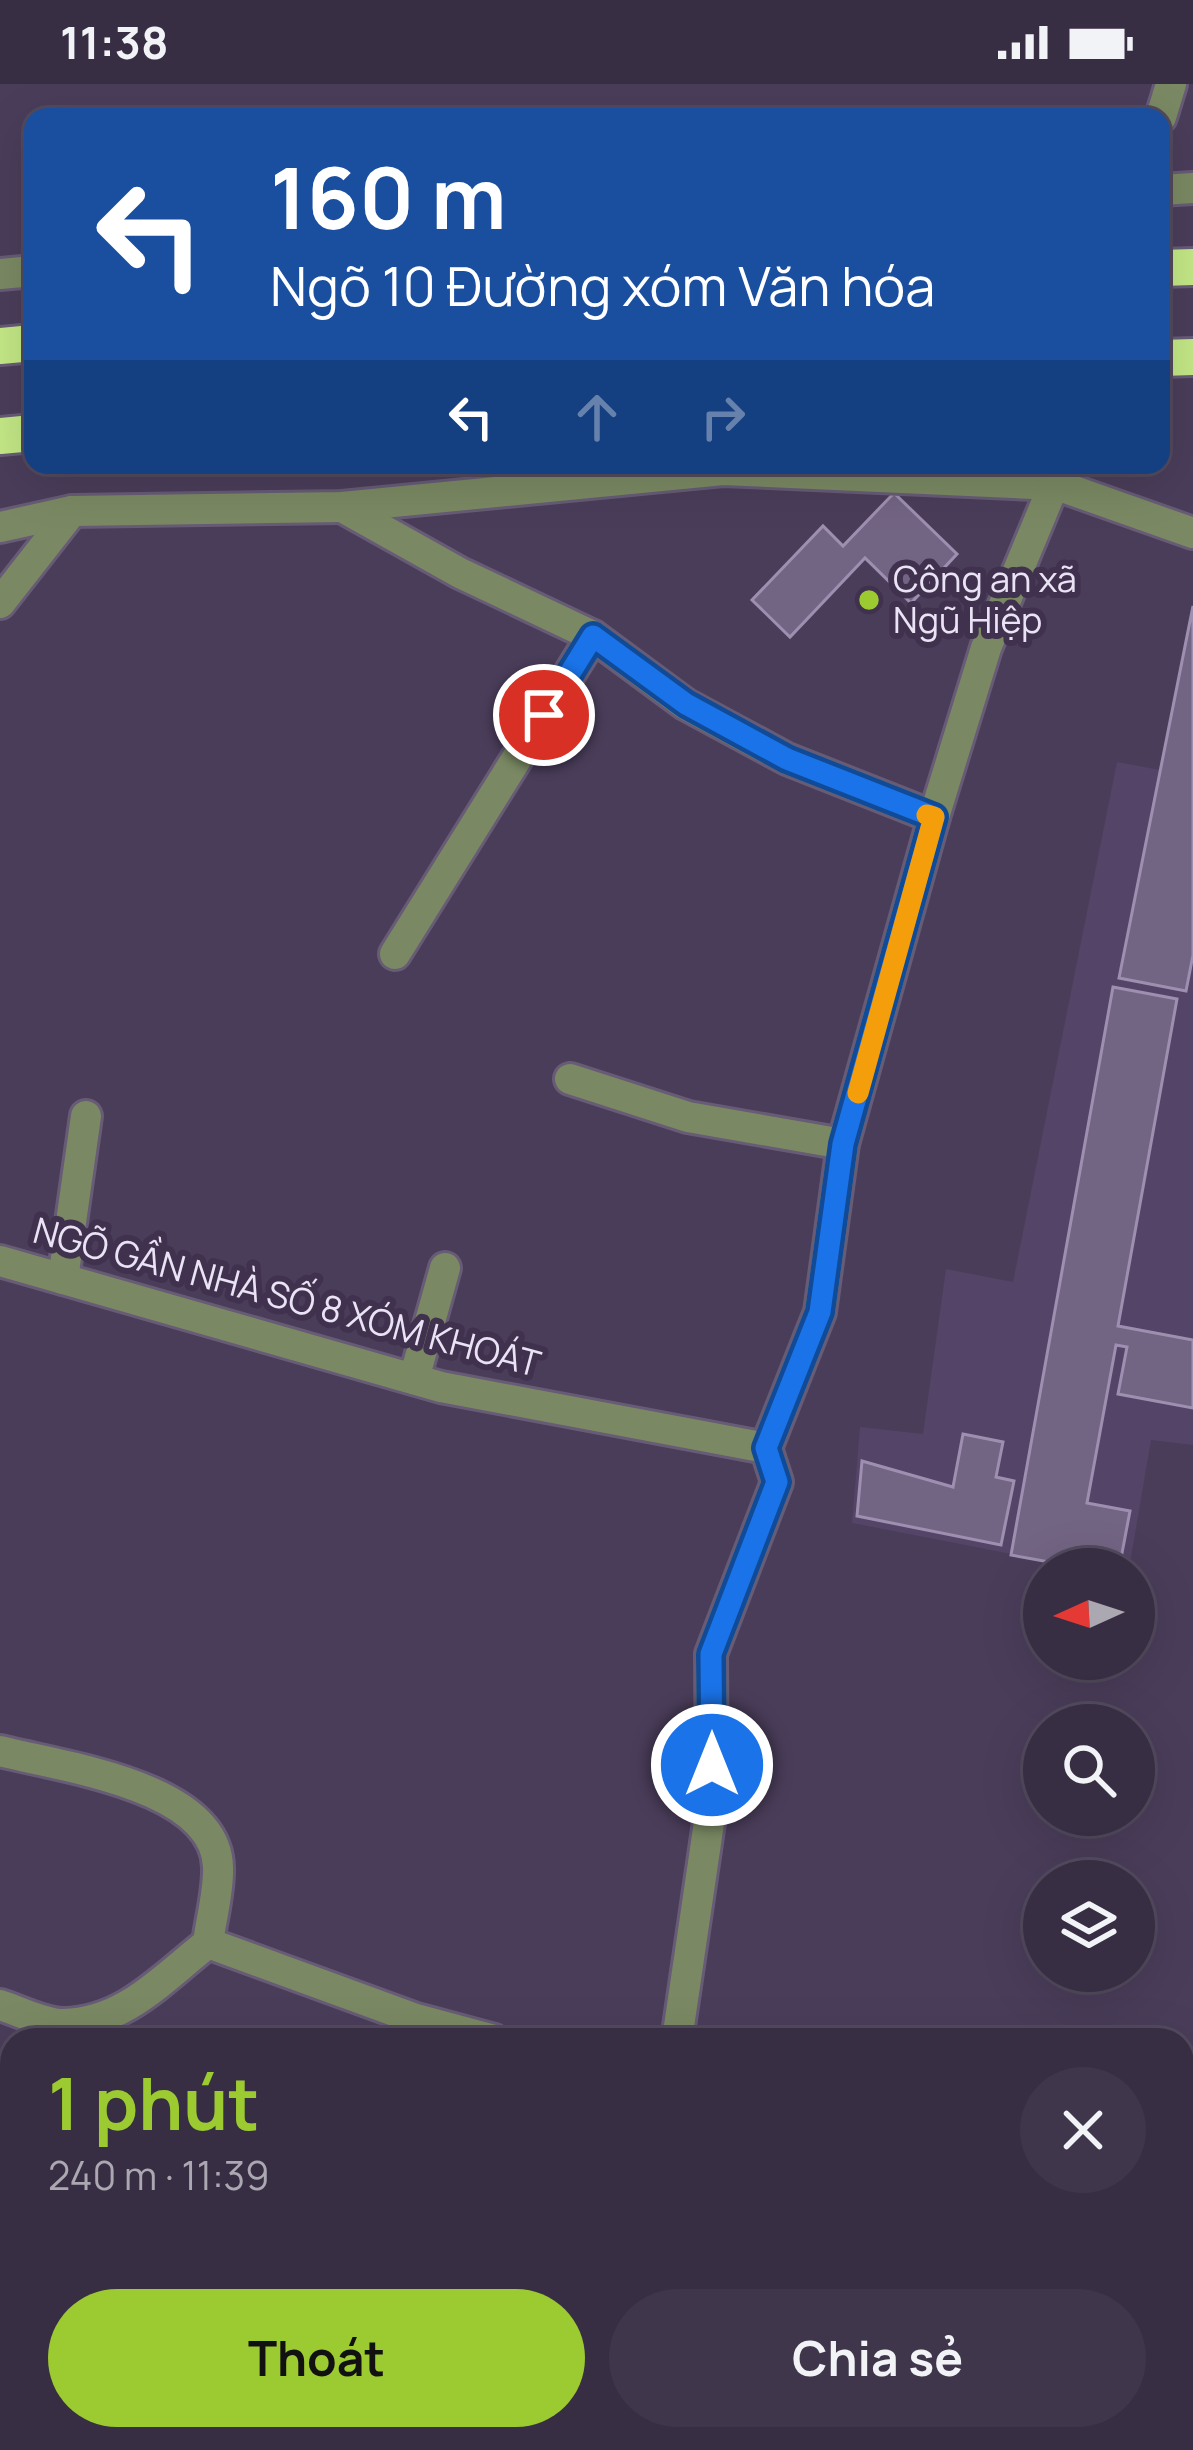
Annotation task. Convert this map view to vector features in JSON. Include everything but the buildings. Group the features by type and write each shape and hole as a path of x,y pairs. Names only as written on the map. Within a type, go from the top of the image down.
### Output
{"street":[{"path":"0,527 72,511 342,507 682,474"},
{"path":"992,474 1059,475 1193,533"},
{"path":"679,2028 712,1802 711,1654 777,1482 766,1448 820,1312 843,1144 934,817 986,648 1059,475"},
{"path":"342,507 460,573 593,636 686,704 767,748 934,817"},
{"path":"0,604 72,511"},
{"path":"395,954 593,636"},
{"path":"570,1079 688,1117 843,1144"},
{"path":"63,1279 86,1116"},
{"name":"NGÕ GẦN NHÀ SỐ 8 XÓM KHOÁT","path":"0,1261 414,1378 766,1448"},
{"path":"414,1378 445,1268"},
{"path":"0,1750 164,1796 206,1826 219,1865 208,1942 132,2007 60,2024 0,2005"},
{"path":"208,1942 449,2028"}],"shaded area":[{"path":"1193,606 1193,1445 1151,1440 1133,1548 1023,1548 1023,1556 852,1523 860,1427 923,1434 946,1269 1013,1282 1117,762 1160,770"}],"slow traffic":[{"path":"858,1093 934,817 927,815"}],"place":[{"name":"Công an xã Ngũ Hiệp","path":"869,600"}],"route":[{"path":"544,715 593,636 686,704 787,759 934,817 843,1144 820,1312 766,1448 777,1482 711,1654 712,1765"}]}
